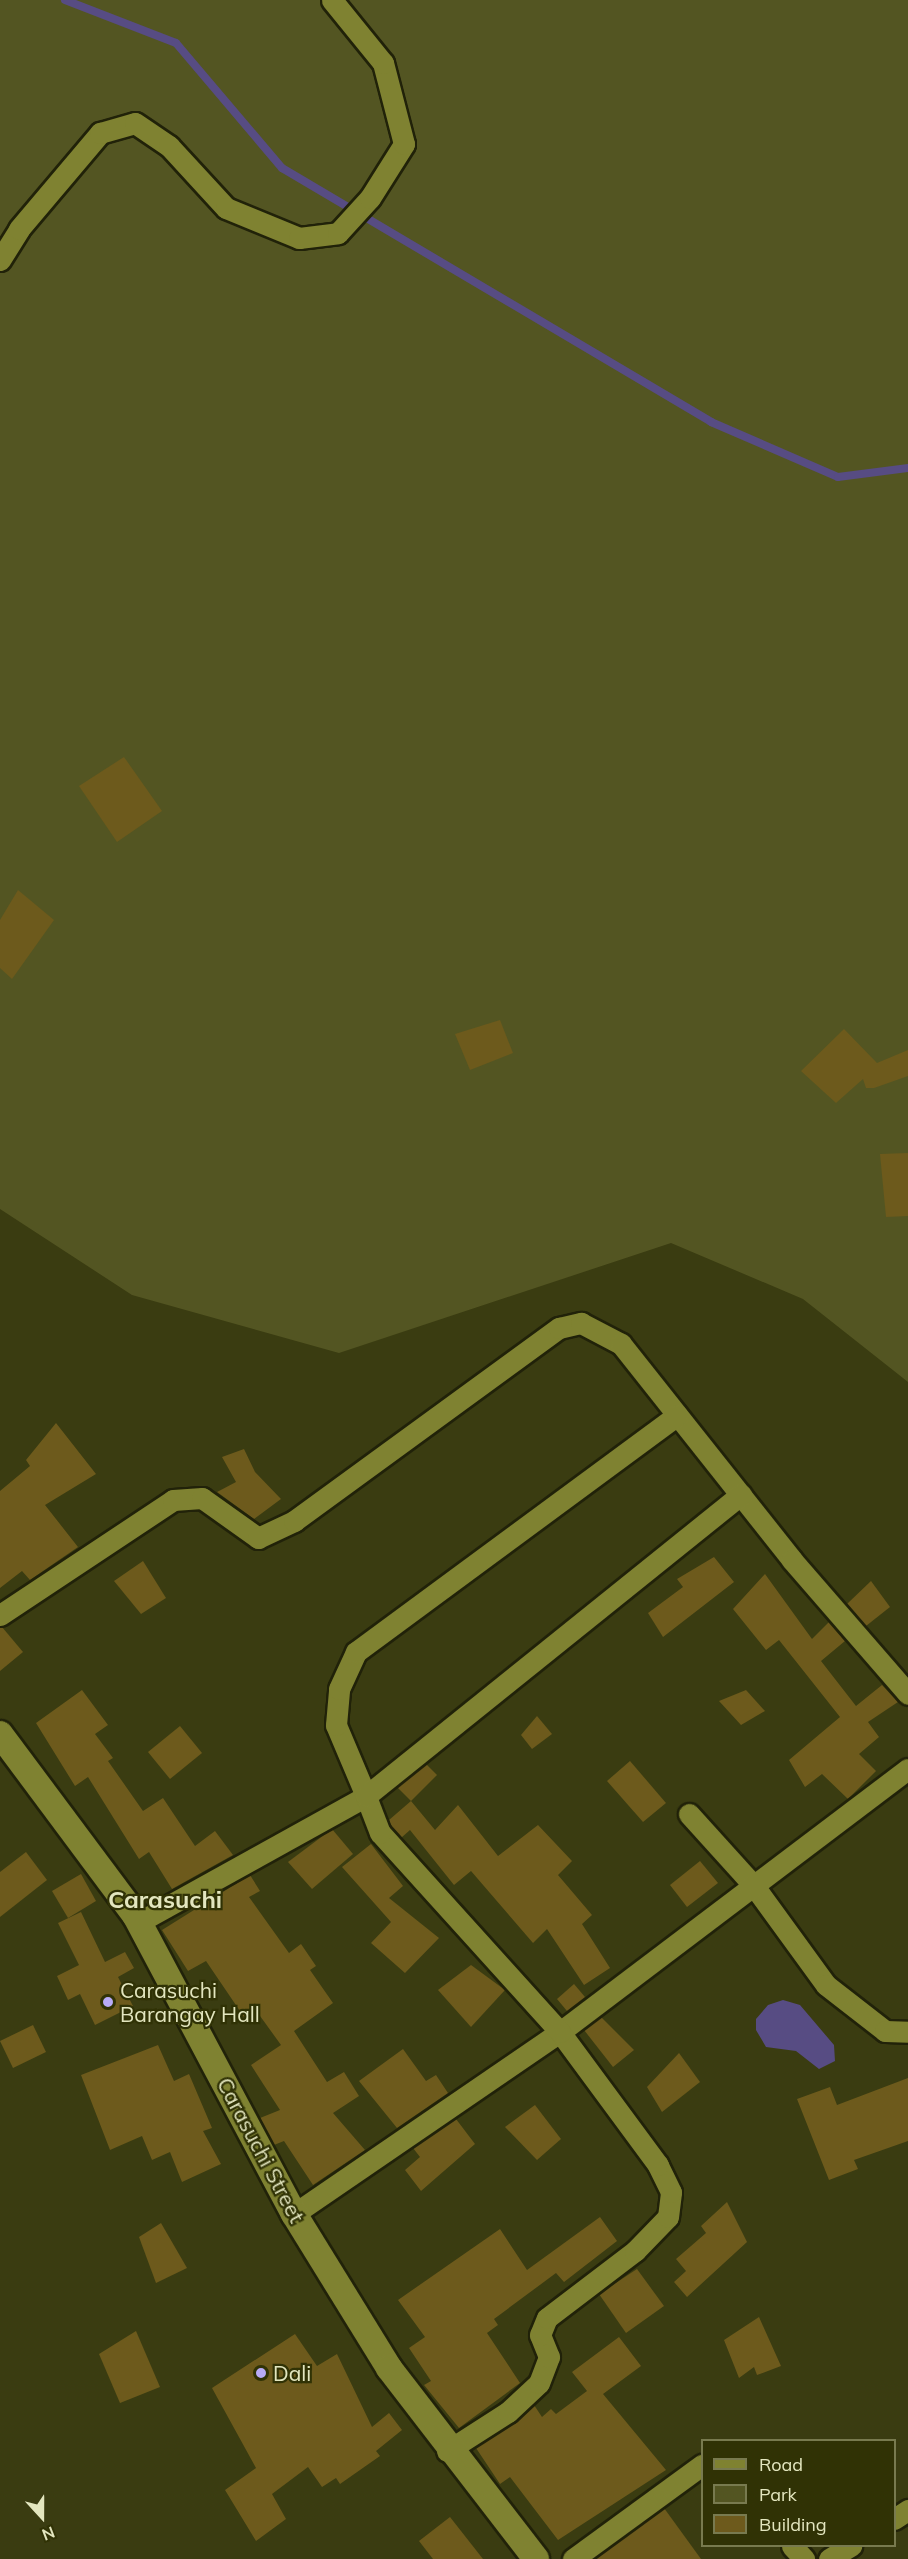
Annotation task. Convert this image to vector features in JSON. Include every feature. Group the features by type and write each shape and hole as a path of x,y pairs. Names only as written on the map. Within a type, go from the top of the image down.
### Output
{"street":[{"path":"0,260 19,229 100,133 135,123 170,146 226,208 299,238 338,233 370,198 404,144 383,63 332,0"},
{"path":"0,1615 173,1500 202,1498 258,1538 294,1521 559,1328 581,1323 621,1344 741,1495 908,1694"},
{"path":"447,2451 508,2412 539,2383 549,2357 540,2335 547,2318 635,2251 668,2217 671,2192 658,2164 561,2032 380,1833 336,1725 339,1689 356,1652 677,1415"},
{"path":"139,1922 366,1796 741,1495"},
{"name":"Carasuchi Street","path":"0,1734 139,1922 294,2214 389,2368 447,2451 536,2559"},
{"path":"294,2214 561,2032 908,1769"},
{"path":"689,1814 754,1887 826,1985 885,2031 908,2032"},
{"path":"573,2559 701,2466"},
{"path":"793,2547 804,2559"},
{"path":"829,2559 849,2547"}],"green space":[{"path":"0,0 908,0 908,1382 803,1299 671,1243 339,1353 132,1295 0,1209"}],"shaded area":[{"path":"783,2000 800,2005 834,2045 835,2061 819,2069 796,2051 766,2047 756,2030 756,2019 768,2005"}],"building":[{"path":"124,757 162,811 117,842 79,786"},
{"path":"18,890 54,920 12,979 0,968 0,920"},
{"path":"500,1020 513,1053 470,1070 455,1034"},
{"path":"844,1029 877,1063 908,1050 908,1076 874,1088 866,1088 863,1079 836,1103 801,1071"},
{"path":"908,1153 908,1216 886,1217 880,1154"},
{"path":"56,1423 96,1474 45,1505 78,1547 30,1580 22,1571 0,1588 0,1491 30,1466 26,1460"},
{"path":"244,1449 255,1472 281,1499 254,1519 217,1492 236,1482 222,1457"},
{"path":"714,1557 734,1582 663,1637 648,1613 683,1587 677,1579"},
{"path":"143,1561 166,1598 141,1614 114,1581"},
{"path":"765,1574 812,1639 829,1622 845,1641 821,1661 856,1706 882,1685 898,1702 868,1722 879,1737 859,1754 876,1771 848,1799 822,1774 805,1787 789,1760 840,1717 779,1640 766,1650 733,1609"},
{"path":"871,1581 890,1607 866,1626 847,1604"},
{"path":"2,1627 23,1652 0,1671 0,1628"},
{"path":"82,1690 108,1725 95,1734 113,1758 108,1761 143,1811 163,1798 195,1846 215,1831 233,1855 172,1889 149,1852 139,1859 88,1777 75,1786 36,1723"},
{"path":"746,1690 765,1711 741,1725 719,1701"},
{"path":"537,1716 552,1734 532,1749 521,1735"},
{"path":"180,1726 202,1753 170,1779 148,1752"},
{"path":"630,1761 666,1803 643,1822 607,1781"},
{"path":"426,1764 437,1775 411,1801 397,1787"},
{"path":"411,1801 435,1830 458,1805 498,1856 538,1825 572,1861 558,1875 592,1915 582,1924 610,1968 584,1985 547,1929 533,1943 471,1871 454,1885 410,1830 401,1838 391,1826 389,1820"},
{"path":"332,1829 353,1854 312,1889 288,1862"},
{"path":"371,1844 403,1886 389,1898 439,1938 405,1973 371,1943 391,1922 342,1867"},
{"path":"26,1852 47,1880 0,1917 0,1872"},
{"path":"700,1861 718,1883 687,1907 670,1885"},
{"path":"81,1874 96,1901 68,1918 52,1891"},
{"path":"250,1875 260,1891 249,1897 289,1953 301,1944 316,1966 310,1970 333,2003 294,2031 327,2082 344,2072 359,2096 333,2113 365,2150 313,2185 284,2141 274,2145 260,2118 280,2110 251,2065 281,2045 255,2009 244,2017 206,1961 188,1971 162,1930"},
{"path":"81,1912 105,1962 125,1952 134,1968 118,1977 133,2006 95,2025 80,1994 68,2000 57,1976 79,1965 58,1923"},
{"path":"471,1965 505,1990 471,2027 438,1990"},
{"path":"574,1984 585,1997 567,2011 557,1999"},
{"path":"601,2017 634,2050 613,2067 584,2030"},
{"path":"33,2025 46,2052 13,2068 0,2041"},
{"path":"158,2045 174,2081 189,2074 212,2128 203,2131 221,2164 182,2182 170,2152 152,2160 142,2136 110,2150 81,2075"},
{"path":"403,2049 426,2081 436,2075 448,2093 397,2128 359,2081"},
{"path":"679,2053 700,2082 662,2112 647,2087"},
{"path":"908,2078 908,2141 854,2160 858,2169 829,2180 797,2099 830,2087 837,2105"},
{"path":"535,2105 561,2139 537,2160 505,2127"},
{"path":"456,2119 475,2144 421,2191 405,2170 420,2157 413,2148"},
{"path":"727,2202 747,2242 687,2297 674,2282 686,2271 676,2259 706,2233 701,2226"},
{"path":"600,2217 617,2241 564,2282 556,2273 494,2319 498,2325 487,2333 520,2383 459,2428 424,2385 431,2381 409,2348 425,2337 398,2300 500,2229 527,2270"},
{"path":"161,2223 187,2268 156,2283 139,2237"},
{"path":"637,2269 664,2306 626,2333 599,2294"},
{"path":"759,2317 781,2366 757,2375 754,2367 739,2378 724,2340"},
{"path":"136,2331 160,2387 120,2403 99,2354"},
{"path":"295,2334 317,2366 337,2354 372,2427 389,2413 402,2430 376,2451 380,2456 340,2484 336,2478 322,2487 308,2467 272,2494 286,2519 256,2541 225,2490 256,2468 212,2388"},
{"path":"619,2337 641,2366 603,2394 666,2470 558,2540 510,2477 500,2484 476,2448 534,2405 542,2417 551,2409 556,2414 587,2391 572,2372"},
{"path":"664,2508 701,2559 595,2559"},
{"path":"450,2517 483,2559 433,2559 419,2541"}],"waterway":[{"path":"65,0 176,43 282,168 711,422 838,477 908,468"}],"place":[{"name":"Carasuchi Barangay Hall","path":"108,2002"},
{"name":"Dali","path":"261,2373"}],"district":[{"name":"Carasuchi","path":"165,1900"}]}
